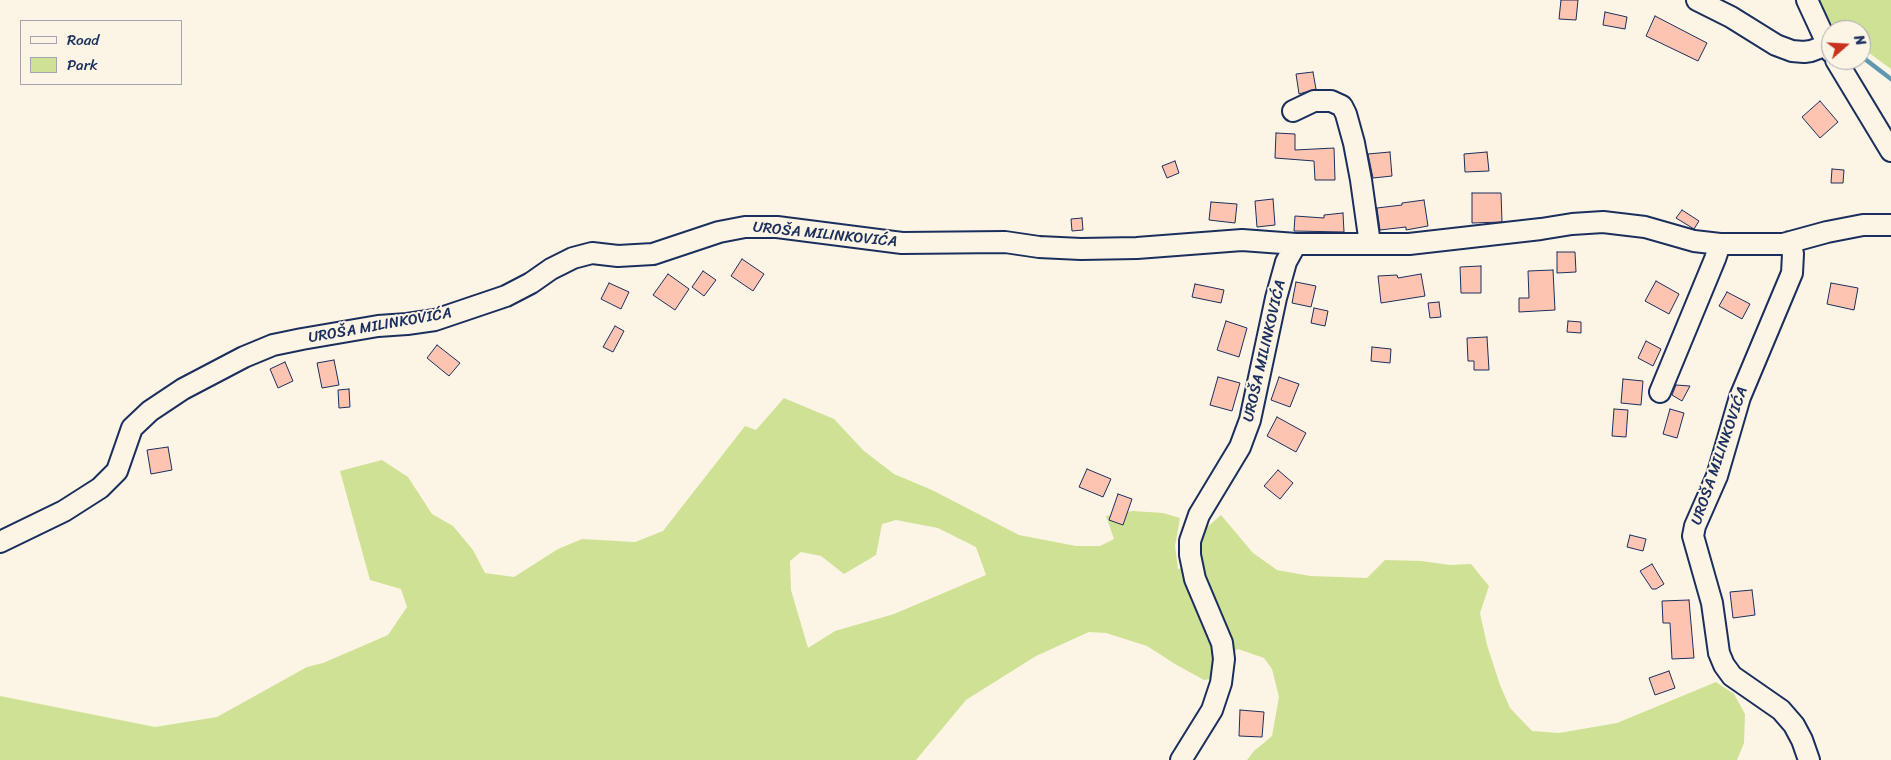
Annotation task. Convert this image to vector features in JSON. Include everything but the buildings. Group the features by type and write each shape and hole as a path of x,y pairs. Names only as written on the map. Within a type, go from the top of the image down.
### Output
{"street":[{"path":"1697,0 1731,17 1776,45 1792,51 1821,52"},
{"path":"1807,0 1821,30"},
{"path":"1842,70 1891,151"},
{"path":"1293,111 1314,102 1331,101 1342,106 1354,143 1370,244"},
{"name":"UROŠA MILINKOVIĆA","path":"0,542 64,511 100,488 117,471 132,428 150,411 184,389 244,357 273,345 302,339 378,326 435,320 506,296 531,284 573,258 592,253 618,256 652,254 719,232 745,227 786,228 902,243 1005,242 1039,247 1082,249 1136,248 1242,240 1296,244 1409,244 1572,224 1603,222 1638,226 1694,241 1720,244 1783,244 1827,232 1863,225 1891,226"},
{"name":"UROŠA MILINKOVIĆA","path":"1790,242 1793,254 1792,273 1740,397 1717,476 1695,526 1693,536 1712,603 1719,653 1724,665 1732,676 1781,710 1794,725 1809,760"},
{"name":"UROŠA MILINKOVIĆA","path":"1181,760 1212,710 1222,683 1224,659 1222,643 1195,579 1190,555 1190,541 1199,515 1240,447 1250,420 1276,298 1286,262 1296,244"},
{"path":"1660,392 1720,244"}],"green space":[{"path":"1818,0 1891,0 1891,69 1871,54 1871,20 1829,20"},
{"path":"784,398 834,419 864,451 894,474 932,490 1019,535 1076,546 1100,546 1114,539 1106,516 1133,511 1163,513 1180,518 1175,546 1178,569 1195,566 1197,543 1204,530 1221,515 1253,553 1277,570 1310,576 1367,578 1385,560 1421,561 1450,565 1471,564 1489,586 1480,613 1487,645 1500,685 1510,708 1532,731 1559,733 1617,723 1716,682 1734,694 1745,714 1744,743 1737,760 1247,760 1254,751 1272,736 1279,697 1272,669 1264,658 1238,649 1230,653 1229,676 1204,680 1147,646 1106,633 1089,632 1036,656 966,700 916,760 0,760 0,696 155,727 217,717 307,667 323,663 388,635 407,607 401,589 370,580 340,471 382,460 408,477 432,514 453,526 473,550 485,573 514,577 558,549 582,539 635,542 663,531 745,426 756,430","holes":["896,520 938,528 976,547 986,575 894,614 835,631 808,648 791,590 790,561 801,552 821,556 844,574 876,555 882,524"]}],"waterway":[{"path":"1871,64 1891,79"}]}
